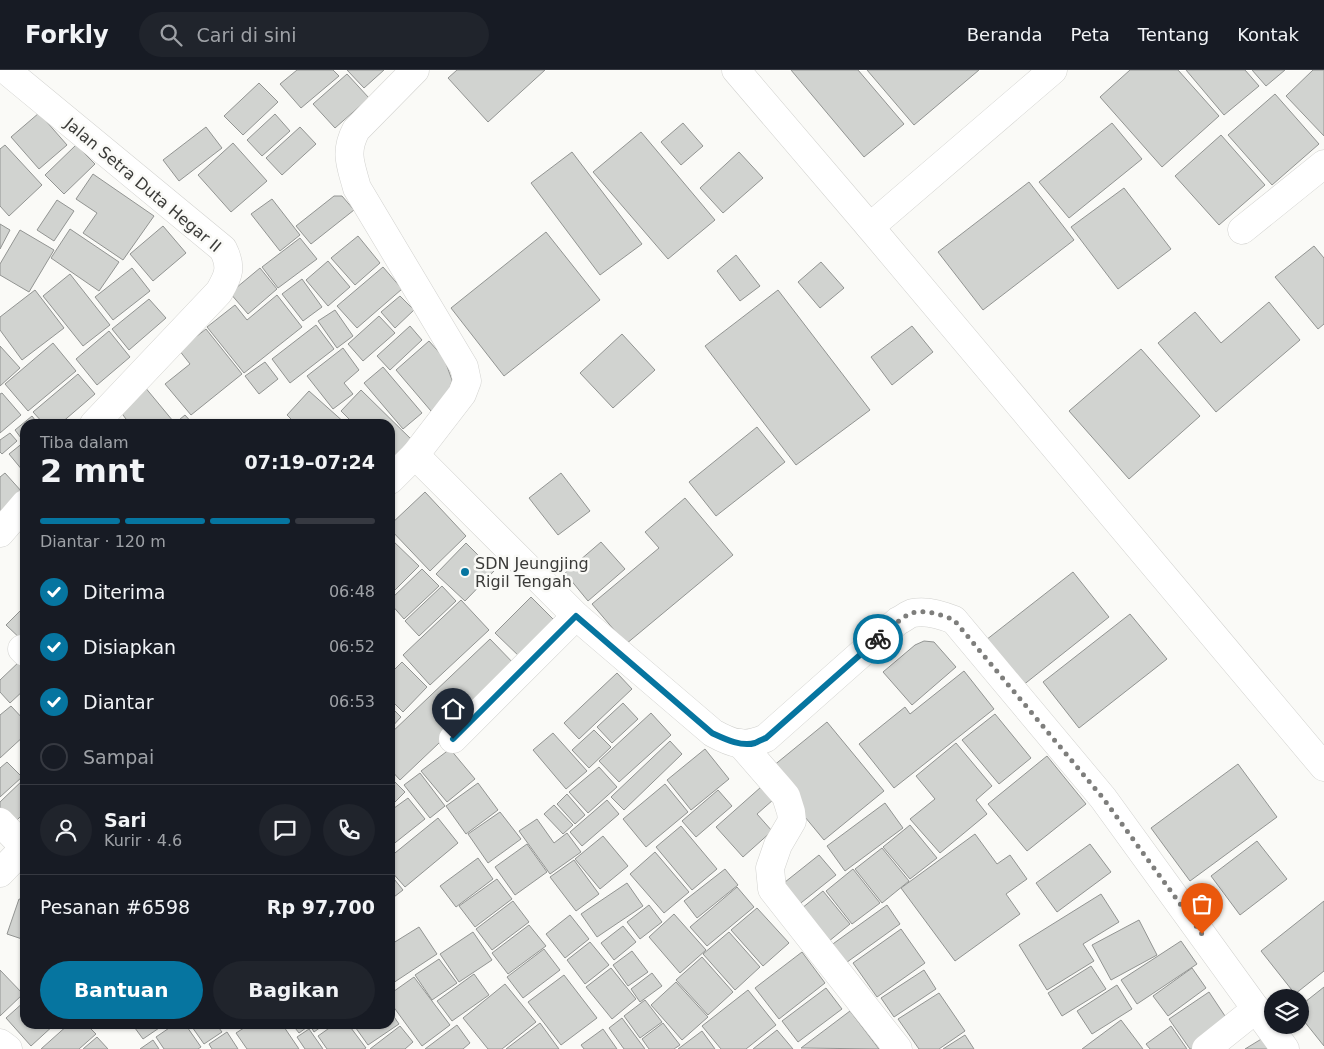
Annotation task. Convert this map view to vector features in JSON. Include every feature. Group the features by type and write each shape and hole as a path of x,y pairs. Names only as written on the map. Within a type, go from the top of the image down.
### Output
{"street":[{"name":"Jalan Setra Duta Hegar II","path":"6,70 222,249 228,260 226,281 219,292 99,419"},
{"path":"395,475 415,455 462,394 467,381 464,367 357,188 348,155 356,130 415,70"},
{"path":"736,70 1324,766"},
{"path":"870,227 1053,70"},
{"path":"1242,230 1324,164"},
{"path":"415,455 576,616 712,733 727,740 753,744 766,738 898,621 912,613 940,614 954,620 1103,798 1285,1049"},
{"path":"0,533 20,510"},
{"path":"453,739 576,616"},
{"path":"740,743 786,796 791,812 792,822 778,845 770,868 772,889 898,1049"},
{"path":"0,822 20,843"},
{"path":"0,873 20,853"},
{"path":"1206,1049 1256,1009"},
{"path":"0,1043 8,1049"}],"building":[{"path":"297,70 333,70 339,76 301,108 280,84"},
{"path":"347,70 384,70 364,88"},
{"path":"457,70 545,70 488,122 448,78"},
{"path":"791,70 858,70 904,124 864,157"},
{"path":"867,70 979,70 914,125"},
{"path":"1130,70 1178,70 1219,116 1162,167 1100,97"},
{"path":"1186,70 1245,70 1259,86 1224,115"},
{"path":"1252,70 1285,70 1266,86"},
{"path":"1313,70 1324,70 1324,136 1286,96"},
{"path":"347,74 369,98 335,128 313,104"},
{"path":"259,83 278,102 243,135 224,116"},
{"path":"1275,94 1319,144 1272,185 1228,135"},
{"path":"39,113 67,145 39,169 11,137"},
{"path":"275,114 290,131 262,156 247,140"},
{"path":"683,123 703,146 681,165 661,142"},
{"path":"1112,123 1142,159 1069,218 1039,182"},
{"path":"206,127 222,148 179,181 163,160"},
{"path":"300,127 316,144 282,175 266,158"},
{"path":"641,132 715,220 668,259 593,172"},
{"path":"1221,135 1265,185 1219,225 1175,176"},
{"path":"233,143 267,181 231,212 198,175"},
{"path":"5,145 42,185 9,216 0,206 0,149"},
{"path":"76,145 95,164 64,194 45,175"},
{"path":"572,152 642,244 600,275 531,183"},
{"path":"739,152 763,178 723,213 700,188"},
{"path":"93,174 154,216 123,260 83,233 97,213 76,199"},
{"path":"1029,182 1074,240 983,310 938,252"},
{"path":"1124,188 1171,249 1118,289 1071,227"},
{"path":"334,196 342,196 354,210 311,244 296,226"},
{"path":"272,199 300,235 280,251 251,214"},
{"path":"57,200 74,211 54,241 37,230"},
{"path":"0,224 10,230 0,249"},
{"path":"163,226 186,253 153,281 130,254"},
{"path":"70,229 119,262 99,291 51,258"},
{"path":"20,230 54,250 29,292 0,275 0,264"},
{"path":"546,232 600,300 504,376 451,308"},
{"path":"358,236 380,263 355,285 331,258"},
{"path":"300,238 317,259 278,288 262,267"},
{"path":"1314,246 1324,258 1324,324 1318,329 1275,277"},
{"path":"736,255 760,286 740,301 717,271"},
{"path":"328,261 350,287 328,306 306,280"},
{"path":"821,262 844,288 820,308 798,282"},
{"path":"383,267 402,289 357,328 337,306"},
{"path":"132,268 150,291 113,320 95,297"},
{"path":"260,268 277,289 248,314 230,293"},
{"path":"70,274 110,325 83,346 43,296"},
{"path":"302,279 322,307 303,321 282,294"},
{"path":"35,290 64,328 22,360 0,330 0,317"},
{"path":"778,290 870,410 796,465 705,346"},
{"path":"277,295 302,327 244,373 207,327 235,305 247,320"},
{"path":"400,296 414,310 395,328 381,312"},
{"path":"149,299 166,318 129,350 112,329"},
{"path":"1269,302 1300,340 1216,412 1158,343 1195,312 1221,343"},
{"path":"335,310 353,336 337,348 318,321"},
{"path":"379,316 395,333 363,361 348,344"},
{"path":"316,325 334,349 290,383 272,359"},
{"path":"410,326 422,340 390,370 377,356"},
{"path":"912,326 933,352 892,385 871,357"},
{"path":"206,329 242,374 191,415 165,384 190,364 179,350"},
{"path":"109,331 130,357 97,385 76,359"},
{"path":"622,334 655,370 613,408 580,373"},
{"path":"429,341 444,358 452,380 448,396 431,411 396,370"},
{"path":"53,343 76,371 28,411 5,384"},
{"path":"0,346 20,368 0,386"},
{"path":"343,348 359,370 344,383 353,394 333,409 307,376"},
{"path":"1141,349 1200,416 1129,479 1069,411"},
{"path":"265,362 278,379 259,394 245,376"},
{"path":"383,367 422,413 403,429 364,383"},
{"path":"78,374 95,394 66,419 39,419 33,412"},
{"path":"144,386 171,419 126,419 117,407"},
{"path":"361,390 391,419 349,419 341,411"},
{"path":"309,391 340,419 291,419 287,415"},
{"path":"2,393 21,415 0,433 0,394"},
{"path":"185,415 189,419 180,419"},
{"path":"395,423 414,442 395,463"},
{"path":"20,426 20,437 15,430"},
{"path":"757,427 785,462 716,516 689,482"},
{"path":"10,433 17,441 2,454 0,452 0,440"},
{"path":"20,445 20,467 9,454"},
{"path":"5,473 20,490 20,494 0,512 0,477"},
{"path":"561,473 590,511 558,535 529,498"},
{"path":"425,492 466,536 430,571 395,534 395,520"},
{"path":"685,498 733,555 626,644 592,604 659,548 645,532"},
{"path":"601,542 625,569 588,601 565,573"},
{"path":"395,543 419,566 395,590"},
{"name":"SDN Jeungjing Rigil Tengah","path":"466,543 494,571 465,601 436,574"},
{"path":"422,569 439,586 404,619 395,609 395,595"},
{"path":"1073,572 1109,617 1022,686 986,640"},
{"path":"442,586 456,601 419,636 405,621"},
{"path":"531,597 558,624 522,659 495,633"},
{"path":"461,600 489,630 430,685 403,655"},
{"path":"20,611 20,638 6,625"},
{"path":"1130,614 1167,659 1079,728 1043,682"},
{"path":"490,639 518,668 400,780 395,774 395,729"},
{"path":"924,641 934,642 956,667 912,705 883,672 915,645"},
{"path":"20,661 20,694 10,703 0,692 0,680"},
{"path":"402,662 427,687 403,712 395,704 395,669"},
{"path":"964,671 994,709 894,788 859,744 905,707 910,714"},
{"path":"617,673 632,689 579,739 564,723"},
{"path":"623,703 638,719 612,743 597,727"},
{"path":"11,706 20,716 20,740 0,758 0,715"},
{"path":"395,711 401,717 395,724"},
{"path":"651,713 671,735 619,782 599,761"},
{"path":"995,714 1031,758 999,784 962,740"},
{"path":"827,722 884,791 824,840 767,771"},
{"path":"594,730 611,747 589,768 572,750"},
{"path":"553,733 587,771 566,789 533,750"},
{"path":"670,741 682,754 624,810 611,797"},
{"path":"956,743 992,786 976,800 987,814 940,853 910,819 935,799 916,776"},
{"path":"450,749 475,779 447,802 421,771"},
{"path":"705,749 729,779 691,810 667,780"},
{"path":"1047,756 1086,804 1027,851 988,804"},
{"path":"7,762 20,775 20,779 0,797 0,768"},
{"path":"1238,764 1277,817 1190,881 1151,828"},
{"path":"599,767 617,787 588,813 569,792"},
{"path":"420,773 445,806 430,818 404,785"},
{"path":"770,779 782,792 757,814 772,831 743,857 716,827"},
{"path":"395,782 405,792 395,802"},
{"path":"20,783 20,817 8,829 0,821 0,802"},
{"path":"478,783 498,810 466,834 446,806"},
{"path":"665,784 688,812 646,847 623,819"},
{"path":"718,790 732,806 696,837 682,821"},
{"path":"567,794 585,815 575,824 557,804"},
{"path":"408,798 425,819 395,843 395,807"},
{"path":"607,800 619,814 582,846 570,832"},
{"path":"885,803 903,828 845,871 827,846"},
{"path":"554,805 573,825 563,834 544,814"},
{"path":"500,812 521,839 488,863 468,834"},
{"path":"438,818 458,843 405,887 395,876 395,853"},
{"path":"537,819 554,843 567,833 581,852 550,874 519,831"},
{"path":"910,825 937,858 910,879 883,847"},
{"path":"681,826 717,869 692,890 656,847"},
{"path":"975,834 997,864 1010,855 1027,879 1006,894 1020,914 955,961 901,888"},
{"path":"603,836 628,866 600,889 575,859"},
{"path":"1257,841 1287,879 1240,915 1211,876"},
{"path":"527,844 547,872 515,895 495,867"},
{"path":"1090,844 1111,872 1057,912 1036,883"},
{"path":"882,848 909,881 882,903 855,869"},
{"path":"655,852 689,892 664,913 630,874"},
{"path":"819,855 836,875 792,910 775,890"},
{"path":"478,858 493,879 456,907 440,886"},
{"path":"574,860 599,894 576,911 550,877"},
{"path":"725,869 738,885 697,918 684,901"},
{"path":"853,869 880,903 852,924 826,891"},
{"path":"497,879 512,899 475,927 459,906"},
{"path":"395,880 403,890 395,896"},
{"path":"627,883 643,906 597,937 581,914"},
{"path":"737,887 754,907 707,946 690,927"},
{"path":"823,891 850,924 823,946 796,913"},
{"path":"1101,894 1119,922 1083,944 1094,961 1047,990 1019,945"},
{"path":"19,899 20,899 20,938 7,934"},
{"path":"513,901 529,922 492,950 476,929"},
{"path":"1324,901 1324,971 1301,989 1291,989 1261,951"},
{"path":"649,905 662,922 640,939 627,922"},
{"path":"887,905 900,924 843,965 830,946"},
{"path":"757,908 789,943 763,966 731,930"},
{"path":"674,914 706,950 680,973 649,937"},
{"path":"570,915 589,939 565,958 546,934"},
{"path":"1139,920 1157,955 1111,980 1092,945"},
{"path":"529,925 546,946 508,974 492,953"},
{"path":"623,926 636,942 614,960 601,943"},
{"path":"419,927 437,954 395,982 395,942"},
{"path":"901,929 925,963 877,997 853,963"},
{"path":"473,932 492,960 459,982 440,954"},
{"path":"729,932 760,967 735,990 703,954"},
{"path":"1181,941 1197,964 1137,1004 1121,980"},
{"path":"590,942 609,965 585,984 567,960"},
{"path":"544,949 560,970 523,998 507,977"},
{"path":"632,951 648,972 628,986 613,965"},
{"path":"802,952 825,983 779,1019 755,988"},
{"path":"702,957 733,992 708,1015 676,980"},
{"path":"439,959 457,983 432,1000 415,975"},
{"path":"1091,966 1106,989 1062,1016 1048,993"},
{"path":"611,968 636,999 612,1019 586,987"},
{"path":"1192,968 1206,988 1168,1016 1153,996"},
{"path":"0,970 20,991 20,997 0,1016"},
{"path":"924,970 936,989 894,1017 881,998"},
{"path":"652,973 662,986 640,1002 631,989"},
{"path":"474,974 489,995 452,1021 437,1001"},
{"path":"564,975 597,1018 561,1045 528,1002"},
{"path":"414,977 450,1025 422,1046 395,1009 395,990"},
{"path":"676,982 708,1017 682,1040 651,1005"},
{"path":"505,984 536,1022 502,1049 488,1049 463,1018"},
{"path":"1117,985 1132,1009 1092,1034 1077,1011"},
{"path":"1324,987 1324,1046 1309,1027 1309,999"},
{"path":"826,988 842,1009 798,1042 782,1021"},
{"path":"748,990 776,1025 746,1049 721,1049 702,1026"},
{"path":"1209,992 1231,1025 1196,1049 1190,1049 1169,1019"},
{"path":"939,993 965,1031 939,1049 919,1049 898,1019"},
{"path":"645,1000 662,1022 640,1038 624,1016"},
{"path":"20,1005 20,1029 50,1029 31,1046 6,1018"},
{"path":"850,1011 879,1049 801,1048"},
{"path":"395,1018 399,1024 395,1027"},
{"path":"622,1018 645,1049 624,1049 609,1028"},
{"path":"1121,1020 1143,1049 1082,1049"},
{"path":"540,1023 559,1049 506,1049"},
{"path":"663,1023 680,1045 674,1049 649,1049 642,1039"},
{"path":"457,1025 470,1043 463,1049 425,1049"},
{"path":"400,1026 413,1042 405,1049 370,1049"},
{"path":"1171,1026 1187,1049 1150,1049 1146,1044"},
{"path":"63,1029 91,1029 96,1034 79,1049 41,1049"},
{"path":"136,1029 158,1029 143,1039"},
{"path":"168,1029 188,1029 201,1047 198,1049 164,1049 156,1037"},
{"path":"194,1029 220,1029 222,1032 204,1044"},
{"path":"242,1029 285,1029 299,1049 247,1049 236,1033"},
{"path":"296,1029 304,1029 299,1033"},
{"path":"309,1029 323,1049 305,1049 297,1037"},
{"path":"328,1029 352,1029 366,1048 327,1049 318,1036"},
{"path":"357,1029 392,1029 368,1045"},
{"path":"603,1029 617,1049 584,1049 581,1045"},
{"path":"777,1030 793,1049 753,1049"},
{"path":"702,1031 715,1049 678,1049"},
{"path":"227,1032 238,1049 212,1049 209,1044"},
{"path":"965,1035 974,1049 943,1049"},
{"path":"97,1037 108,1049 83,1049"},
{"path":"1263,1038 1270,1049 1245,1049"},
{"path":"153,1040 159,1049 140,1049"}],"way so far":[{"path":"878,639 898,621 912,613 940,614 954,620 1103,798 1202,934"}],"place":[{"name":"SDN Jeungjing Rigil Tengah","path":"465,572"}],"route":[{"path":"453,739 576,616 712,733 727,740 753,744 766,738 878,639"}]}
